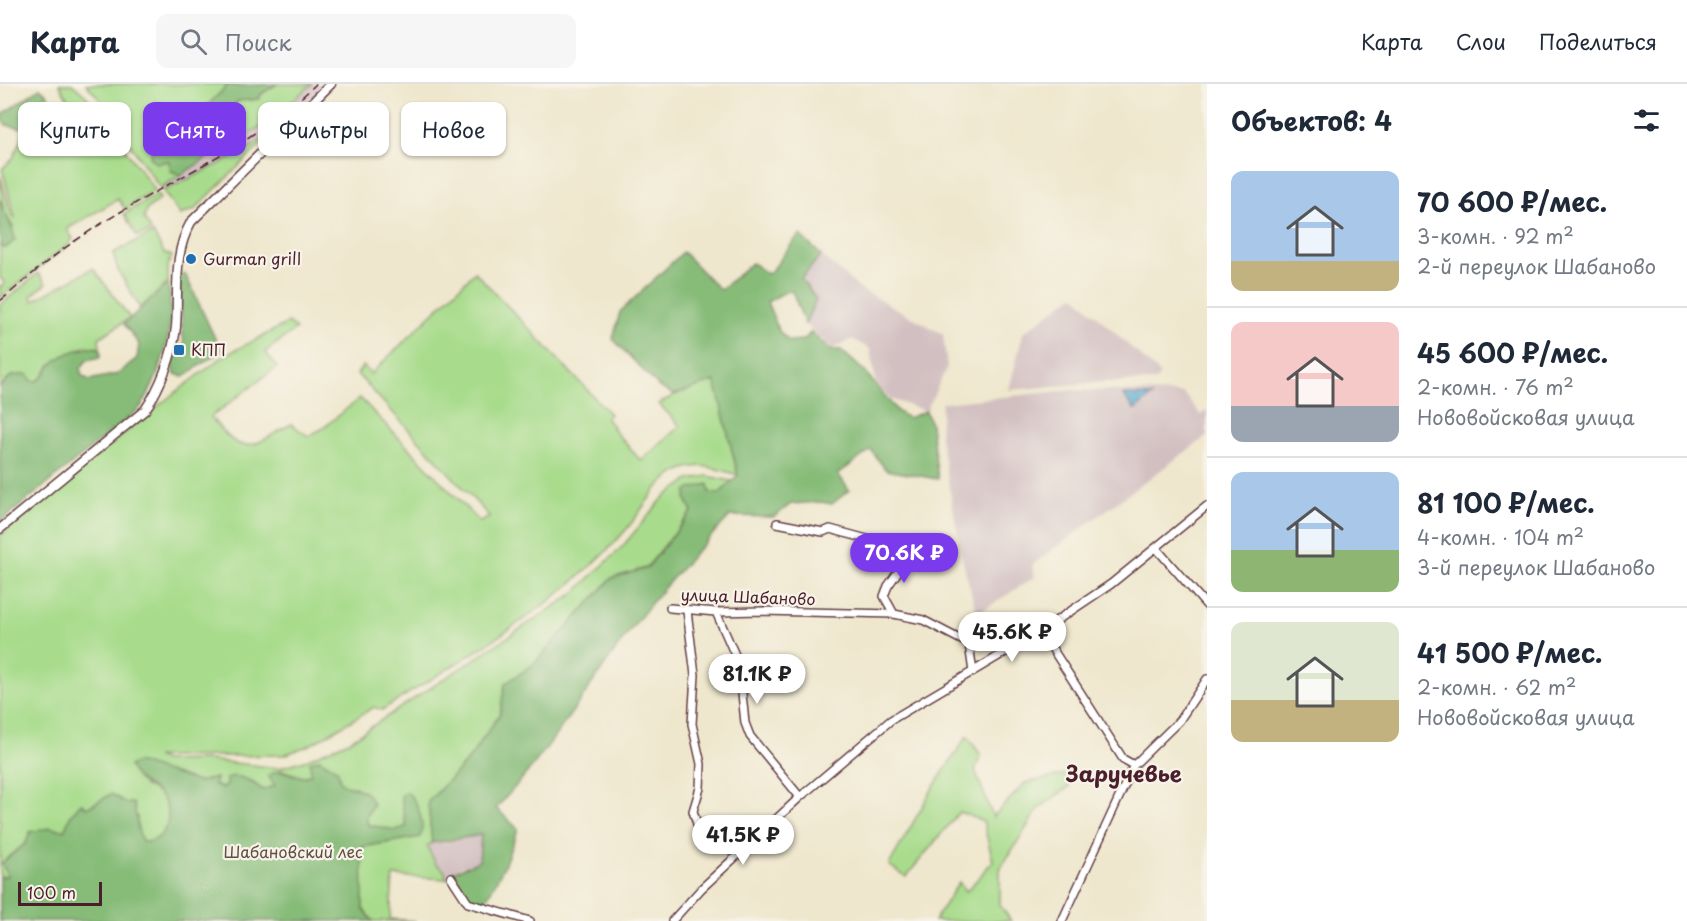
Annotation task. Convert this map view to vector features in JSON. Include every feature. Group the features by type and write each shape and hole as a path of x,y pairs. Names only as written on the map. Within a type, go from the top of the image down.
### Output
{"main road":[{"path":"0,529 145,410 159,387 172,344 176,327 178,251 191,222 331,84"}],"street":[{"path":"672,921 702,888 800,797 891,720 1041,631 1111,584 1207,506"},
{"path":"777,523 823,532 830,529 882,543 889,541 909,556 888,586 885,596 894,614"},
{"path":"1156,548 1207,606"},
{"name":"улица Шабаново","path":"670,608 716,612 762,610 894,614 923,620 969,644 973,672"},
{"path":"687,611 695,675 692,724 701,764 700,788 693,811 698,827 708,837 738,854"},
{"path":"716,612 739,664 745,723 750,736 800,797"},
{"path":"1041,631 1123,759 1134,765"},
{"path":"1062,921 1134,765 1179,721 1207,679"},
{"path":"451,877 468,903 530,921"}],"shaded area":[{"path":"312,84 328,84 308,102 291,102"},
{"path":"258,128 258,142 246,150 246,136"},
{"path":"213,156 236,156 163,191 160,188"},
{"path":"821,255 860,289 943,334 947,367 926,411 890,399 876,383 870,349 852,339 832,349 805,324 816,299 801,280"},
{"path":"1074,295 1160,374 1156,381 1103,382 1009,390 1023,333"},
{"path":"1073,390 1183,393 1201,415 1207,410 1207,436 1032,565 1035,577 977,614 963,562 940,437 942,403"},
{"path":"481,835 479,861 460,867 455,880 447,879 444,870 436,864 426,845"}],"green space":[{"path":"59,84 72,84 90,102 70,102"},
{"path":"86,84 229,84 211,102 143,102 143,156 154,156 156,163 169,161 171,171 181,175 160,188 131,146 131,102 101,102"},
{"path":"229,84 235,86 277,84 261,94 259,99 211,102"},
{"path":"277,84 312,84 291,102 258,102 258,128 246,135 246,102 237,101 259,99 261,94"},
{"path":"40,88 50,100 50,102 20,102"},
{"path":"18,103 18,127 6,125 3,121 4,113"},
{"path":"258,142 258,148 195,209 180,215 163,191 236,156 246,156 246,150"},
{"path":"18,146 18,156 130,156 155,190 125,209 118,199 67,229 73,239 68,245 0,298 0,287 5,283 0,278 0,246 6,248 13,227 2,209 0,176 12,215 15,217 2,169 13,158"},
{"path":"210,156 181,175 171,171 169,161 156,163 150,157"},
{"path":"157,194 160,199 147,209 144,218 151,231 137,236 124,214"},
{"path":"0,199 15,240 6,248 0,246"},
{"path":"153,233 164,253 172,256 168,265 168,283 140,308 118,270 113,253"},
{"path":"800,235 821,255 801,279 816,299 805,324 792,291 785,292 767,302 779,331 789,341 804,340 811,332 830,350 841,350 865,372 898,412 908,418 926,411 931,425 938,479 886,470 871,450 838,474 849,490 832,504 821,502 791,504 774,517 730,516 640,617 549,745 496,808 518,829 504,866 485,902 469,899 453,872 479,861 481,835 432,843 428,802 468,760 500,714 505,684 534,664 612,578 647,568 692,512 686,499 687,490 708,484 710,493 719,494 738,475 715,381 674,395 659,387 613,339 620,312 683,252 720,290 752,263 768,274"},
{"path":"93,268 130,318 99,338 100,348 85,346 51,365 40,380 34,382 11,376 0,387 0,305 37,274 46,284 31,296 33,301"},
{"path":"475,272 610,414 606,418 613,426 612,428 641,461 680,426 659,404 674,395 715,380 738,475 698,466 674,474 657,488 625,531 599,558 541,607 478,650 382,710 374,707 310,745 284,755 156,757 165,761 207,760 279,768 308,759 351,740 572,595 622,547 664,497 689,480 707,476 731,481 719,494 686,499 692,512 646,568 612,578 534,664 505,684 500,714 468,760 428,802 432,843 427,846 436,864 444,870 447,879 393,876 390,919 415,921 373,921 363,909 362,847 420,837 401,796 407,827 395,830 368,825 366,817 370,811 356,787 346,787 312,768 311,774 303,777 281,770 275,786 263,790 250,780 222,788 214,785 216,779 198,783 171,773 144,786 160,796 168,811 166,827 154,842 143,843 137,832 137,816 126,803 111,794 87,808 82,803 71,815 64,831 50,828 26,843 2,863 8,876 0,877 0,536 163,402 224,356 288,323 296,329 265,352 277,367 211,417 222,431 240,444 248,445 266,439 291,424 308,436 322,429 360,398 480,522 490,517 357,374 363,366 371,374"},
{"path":"185,274 221,351 183,377 175,374 173,366 184,346 178,276"},
{"path":"168,283 171,315 166,348 155,380 140,408 0,522 0,387 11,376 26,374 34,382 37,381 61,357 87,348 100,348 101,357 87,360 81,368 81,375 89,380 118,374 137,358 139,344 124,324"},
{"path":"967,736 981,755 975,770 993,817 1025,783 1068,774 1069,787 1039,808 1000,869 1000,905 1011,921 934,921 959,882 966,892 993,861 983,821 959,812 906,877 889,865 933,788"},
{"name":"Шабановский лес","path":"319,759 338,770 340,781 345,785 362,791 370,797 373,804 366,817 368,825 395,830 406,827 401,796 406,791 414,800 419,812 422,826 420,837 362,847 363,909 373,921 0,921 0,877 8,876 2,863 26,843 30,832 50,828 64,830 71,815 81,803 87,808 111,794 126,803 133,803 143,842 158,838 163,833 168,820 166,805 155,790 142,783 133,774 129,766 137,762 198,782 216,778 214,785 222,788 227,785 227,778 241,777 263,790 275,786 268,776 272,773 281,772 303,777 311,774 310,762"}],"water":[{"path":"1123,395 1152,396 1135,410"}],"railway":[{"path":"0,301 75,241 105,221 230,149 289,108 316,84"}],"place":[{"name":"Gurman grill","path":"191,259"},
{"name":"КПП","path":"179,350"}],"district":[{"name":"Заручевье","path":"1124,774"}]}
